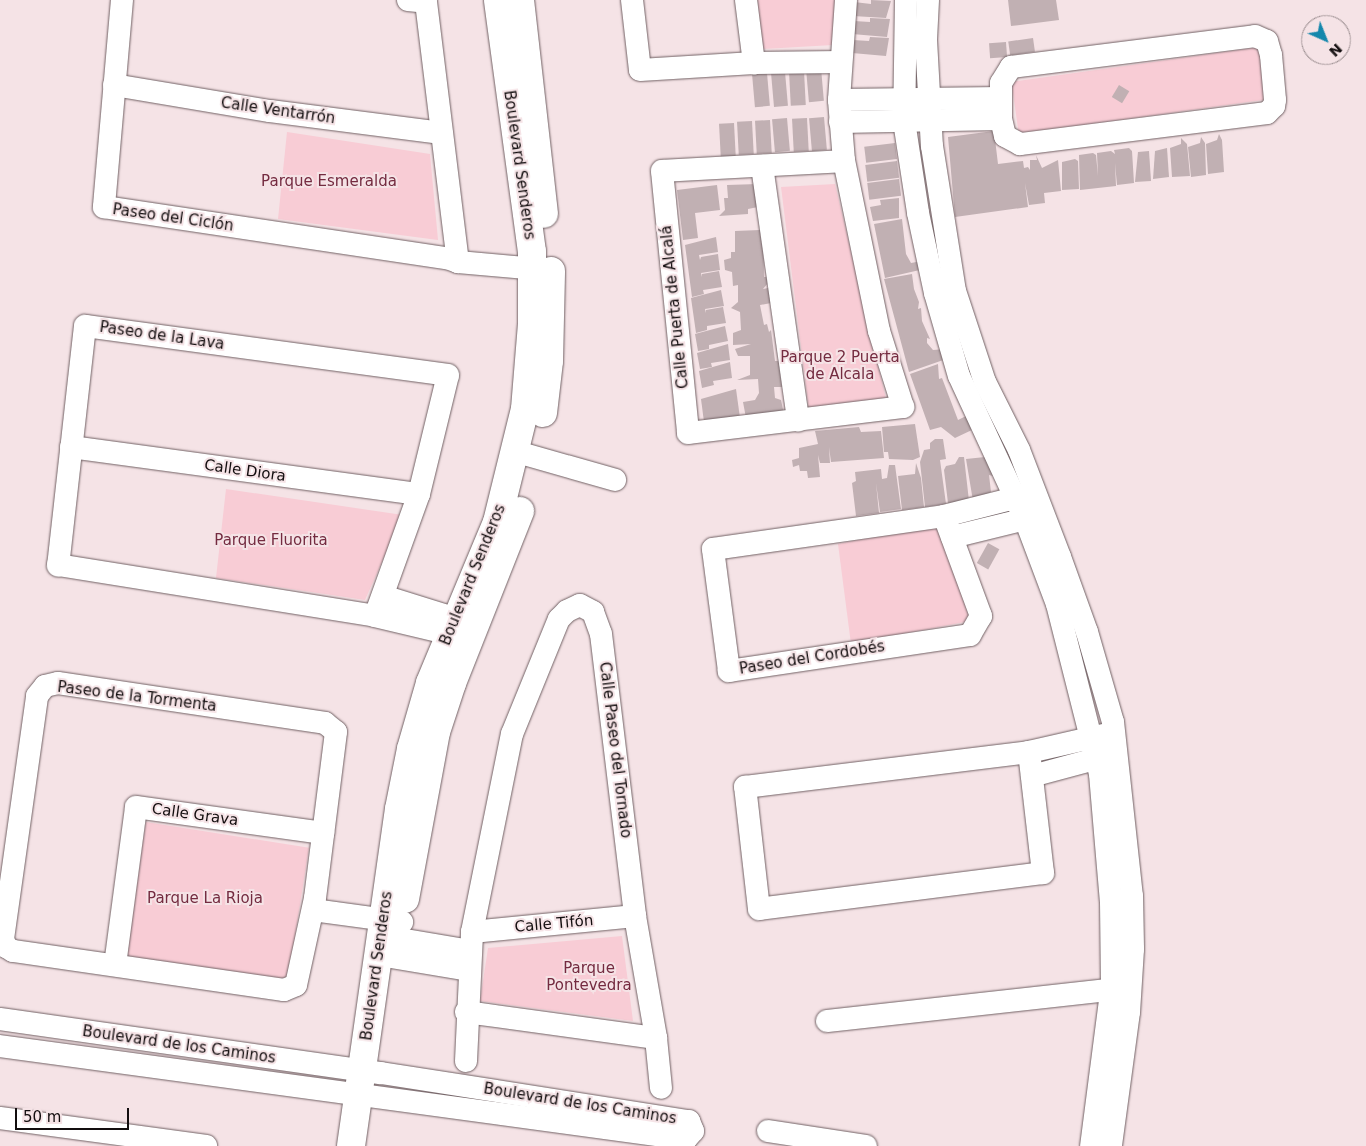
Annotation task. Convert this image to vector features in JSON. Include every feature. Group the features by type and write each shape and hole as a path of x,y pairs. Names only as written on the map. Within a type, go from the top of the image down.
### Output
{"main road":[{"name":"Boulevard Senderos","path":"498,0 541,261"},
{"name":"Boulevard Senderos","path":"351,1146 370,1083 392,931 436,732 463,629 518,517 526,454 550,361 542,309 541,261 520,0"},
{"name":"Boulevard Senderos","path":"370,1083 371,1146"}],"street":[{"name":"Paseo del Ciclón","path":"122,0 104,208 454,258 541,261"},
{"path":"632,0 640,70 754,63 841,62"},
{"path":"746,0 754,63"},
{"name":"Calle Puerta de Alcalá","path":"844,161 662,172 688,433 903,407 879,331 844,161 839,100 846,0"},
{"path":"906,0 904,110 918,213 935,293 959,376 1025,495 1035,517 1056,604 1105,745 1105,810 1111,902 1121,989 1111,1146"},
{"path":"928,0 930,109 936,178 955,291 1025,495"},
{"path":"417,1 442,133 454,258"},
{"path":"1255,36 1266,40 1270,48 1275,100 1274,106 1267,113 1020,144 1005,136 1001,108 1002,77 1011,67 1018,65 1255,36"},
{"name":"Calle Ventarrón","path":"114,85 270,111 442,133"},
{"path":"839,100 904,110"},
{"path":"840,122 904,110 1001,108"},
{"path":"762,166 798,420"},
{"name":"Paseo de la Lava","path":"379,606 418,494 448,375 85,326 58,564 379,606 463,629"},
{"name":"Calle Diora","path":"71,447 418,494"},
{"path":"526,454 615,480"},
{"path":"944,516 1025,495"},
{"name":"Paseo del Cordobés","path":"944,516 981,616 970,634 729,671 714,549 944,516"},
{"path":"952,537 1035,517"},
{"name":"Calle Paseo del Tornado","path":"466,1061 466,1012 471,951 512,734 560,619 567,611 580,604 593,612 600,634 635,916 656,1038 661,1088"},
{"name":"Paseo de la Tormenta","path":"58,683 331,726 336,732 314,904 300,976 296,985 284,990 12,951 6,947 3,939 37,696 45,686 58,683"},
{"path":"1029,752 1043,873 759,909 745,787 1029,752 1105,745"},
{"path":"1032,776 1105,745"},
{"name":"Calle Grava","path":"115,965 136,807 323,833"},
{"path":"314,904 392,931 471,951"},
{"name":"Calle Tifón","path":"471,951 635,916"},
{"path":"827,1020 1121,989"},
{"path":"1091,1146 1121,989"},
{"path":"466,1012 656,1038"},
{"name":"Boulevard de los Caminos","path":"0,1019 370,1083 686,1139 693,1131 689,1121 370,1083 0,1046"},
{"path":"0,1118 89,1137 206,1146"},
{"path":"768,1131 866,1146"}],"green space":[{"path":"757,0 835,0 833,45 763,49"},
{"path":"1259,47 1266,99 1019,134 1011,82"},
{"name":"Parque Esmeralda","path":"287,132 430,154 438,240 278,219"},
{"name":"Parque 2 Puerta de Alcala","path":"835,184 887,403 809,411 781,187"},
{"name":"Parque Fluorita","path":"226,489 403,515 365,600 216,578"},
{"path":"939,523 970,621 851,644 838,544"},
{"name":"Parque La Rioja","path":"146,822 309,848 288,982 125,956"},
{"name":"Parque Pontevedra","path":"622,936 633,1021 480,1001 488,948"}],"building":[{"path":"871,0 891,1 886,18 853,16 854,2 871,4"},
{"path":"1008,0 1056,0 1059,20 1011,26"},
{"path":"870,18 890,19 887,37 852,34 854,21 870,22"},
{"path":"870,37 889,38 886,56 852,53 853,40 869,41"},
{"path":"1033,38 1035,52 1010,55 1008,41"},
{"path":"1006,42 1007,57 990,58 989,43"},
{"path":"821,68 824,101 809,102 806,69"},
{"path":"804,71 806,105 791,106 789,72"},
{"path":"785,72 788,106 774,107 771,73"},
{"path":"767,73 770,106 755,107 752,74"},
{"path":"1119,85 1129,91 1122,103 1112,97"},
{"path":"824,117 827,150 812,151 809,118"},
{"path":"787,118 790,151 775,152 772,119"},
{"path":"807,118 809,151 794,152 792,119"},
{"path":"770,120 772,153 757,154 755,121"},
{"path":"752,121 754,154 739,155 737,122"},
{"path":"734,123 736,156 721,157 719,124"},
{"path":"994,131 998,164 1023,161 1024,168 1028,167 1030,170 1030,160 1037,160 1036,155 1042,168 1058,160 1061,191 1044,193 1045,203 1029,205 1025,183 1028,207 955,217 948,137"},
{"path":"1219,134 1222,140 1224,172 1208,174 1206,144 1217,140"},
{"path":"1201,137 1205,143 1206,175 1191,177 1188,147 1200,143"},
{"path":"1181,138 1187,144 1190,176 1172,177 1170,148 1181,144"},
{"path":"895,143 897,159 866,163 864,147"},
{"path":"1129,148 1132,151 1134,183 1117,185 1115,163 1116,186 1080,190 1079,155 1093,153 1096,155 1098,176 1097,153 1111,151 1115,154 1114,150"},
{"path":"1167,148 1169,177 1153,179 1155,151"},
{"path":"1149,151 1151,181 1135,182 1138,152"},
{"path":"1075,159 1078,161 1079,189 1062,190 1062,162"},
{"path":"897,161 899,178 867,182 865,165"},
{"path":"899,179 901,196 869,200 867,183"},
{"path":"758,184 758,207 748,209 748,214 719,216 725,210 724,198 728,198 727,185"},
{"path":"717,185 720,210 695,213 698,238 683,240 677,190"},
{"path":"899,198 899,218 873,221 870,207 881,205 880,200"},
{"path":"902,219 906,254 911,263 922,261 924,269 885,278 874,224"},
{"path":"760,230 763,233 764,277 767,277 768,283 763,289 768,288 771,303 760,305 764,325 767,324 769,332 771,330 775,361 780,361 782,387 774,387 775,398 781,400 784,414 746,418 743,402 755,400 759,393 758,379 737,380 750,375 750,356 738,356 735,349 751,344 733,345 733,333 741,330 740,312 731,308 738,302 738,285 733,286 732,272 725,270 724,260 731,258 731,252 735,252 735,231"},
{"path":"716,237 718,252 699,255 700,260 701,257 718,254 720,270 701,273 702,277 702,274 719,271 722,287 703,290 704,294 692,297 685,245"},
{"path":"912,274 914,289 919,302 918,309 921,308 922,321 930,339 927,338 927,343 933,350 946,349 949,358 909,372 884,279"},
{"path":"721,290 724,306 705,309 706,313 706,310 723,307 726,323 707,326 707,330 696,333 691,298"},
{"path":"725,326 728,341 709,345 709,349 698,351 695,334"},
{"path":"728,344 730,360 711,363 712,367 700,369 697,353"},
{"path":"730,362 732,378 713,381 714,385 702,388 699,371"},
{"path":"938,364 939,379 942,378 958,420 968,415 974,429 955,438 941,427 930,430 910,374"},
{"path":"736,389 740,418 704,422 701,399"},
{"path":"915,424 920,457 913,460 889,459 888,452 884,452 882,427"},
{"path":"859,427 861,432 881,431 884,458 831,462 829,447 830,463 820,463 818,455 820,477 808,478 807,471 800,471 799,465 793,467 792,460 799,458 799,448 818,444 815,431"},
{"path":"935,439 943,439 946,459 940,460 946,504 925,507 920,462 924,450 930,449 930,443"},
{"path":"959,457 964,457 969,501 948,503 944,470 946,466 955,464"},
{"path":"985,457 993,476 989,475 991,492 973,501 966,459"},
{"path":"916,463 921,478 924,507 902,510 898,476 915,474"},
{"path":"889,465 895,465 901,509 880,512 876,483 879,513 856,516 852,483 856,481 855,472 881,469 882,479 887,478"},
{"path":"988,543 999,549 988,569 977,563"}]}
